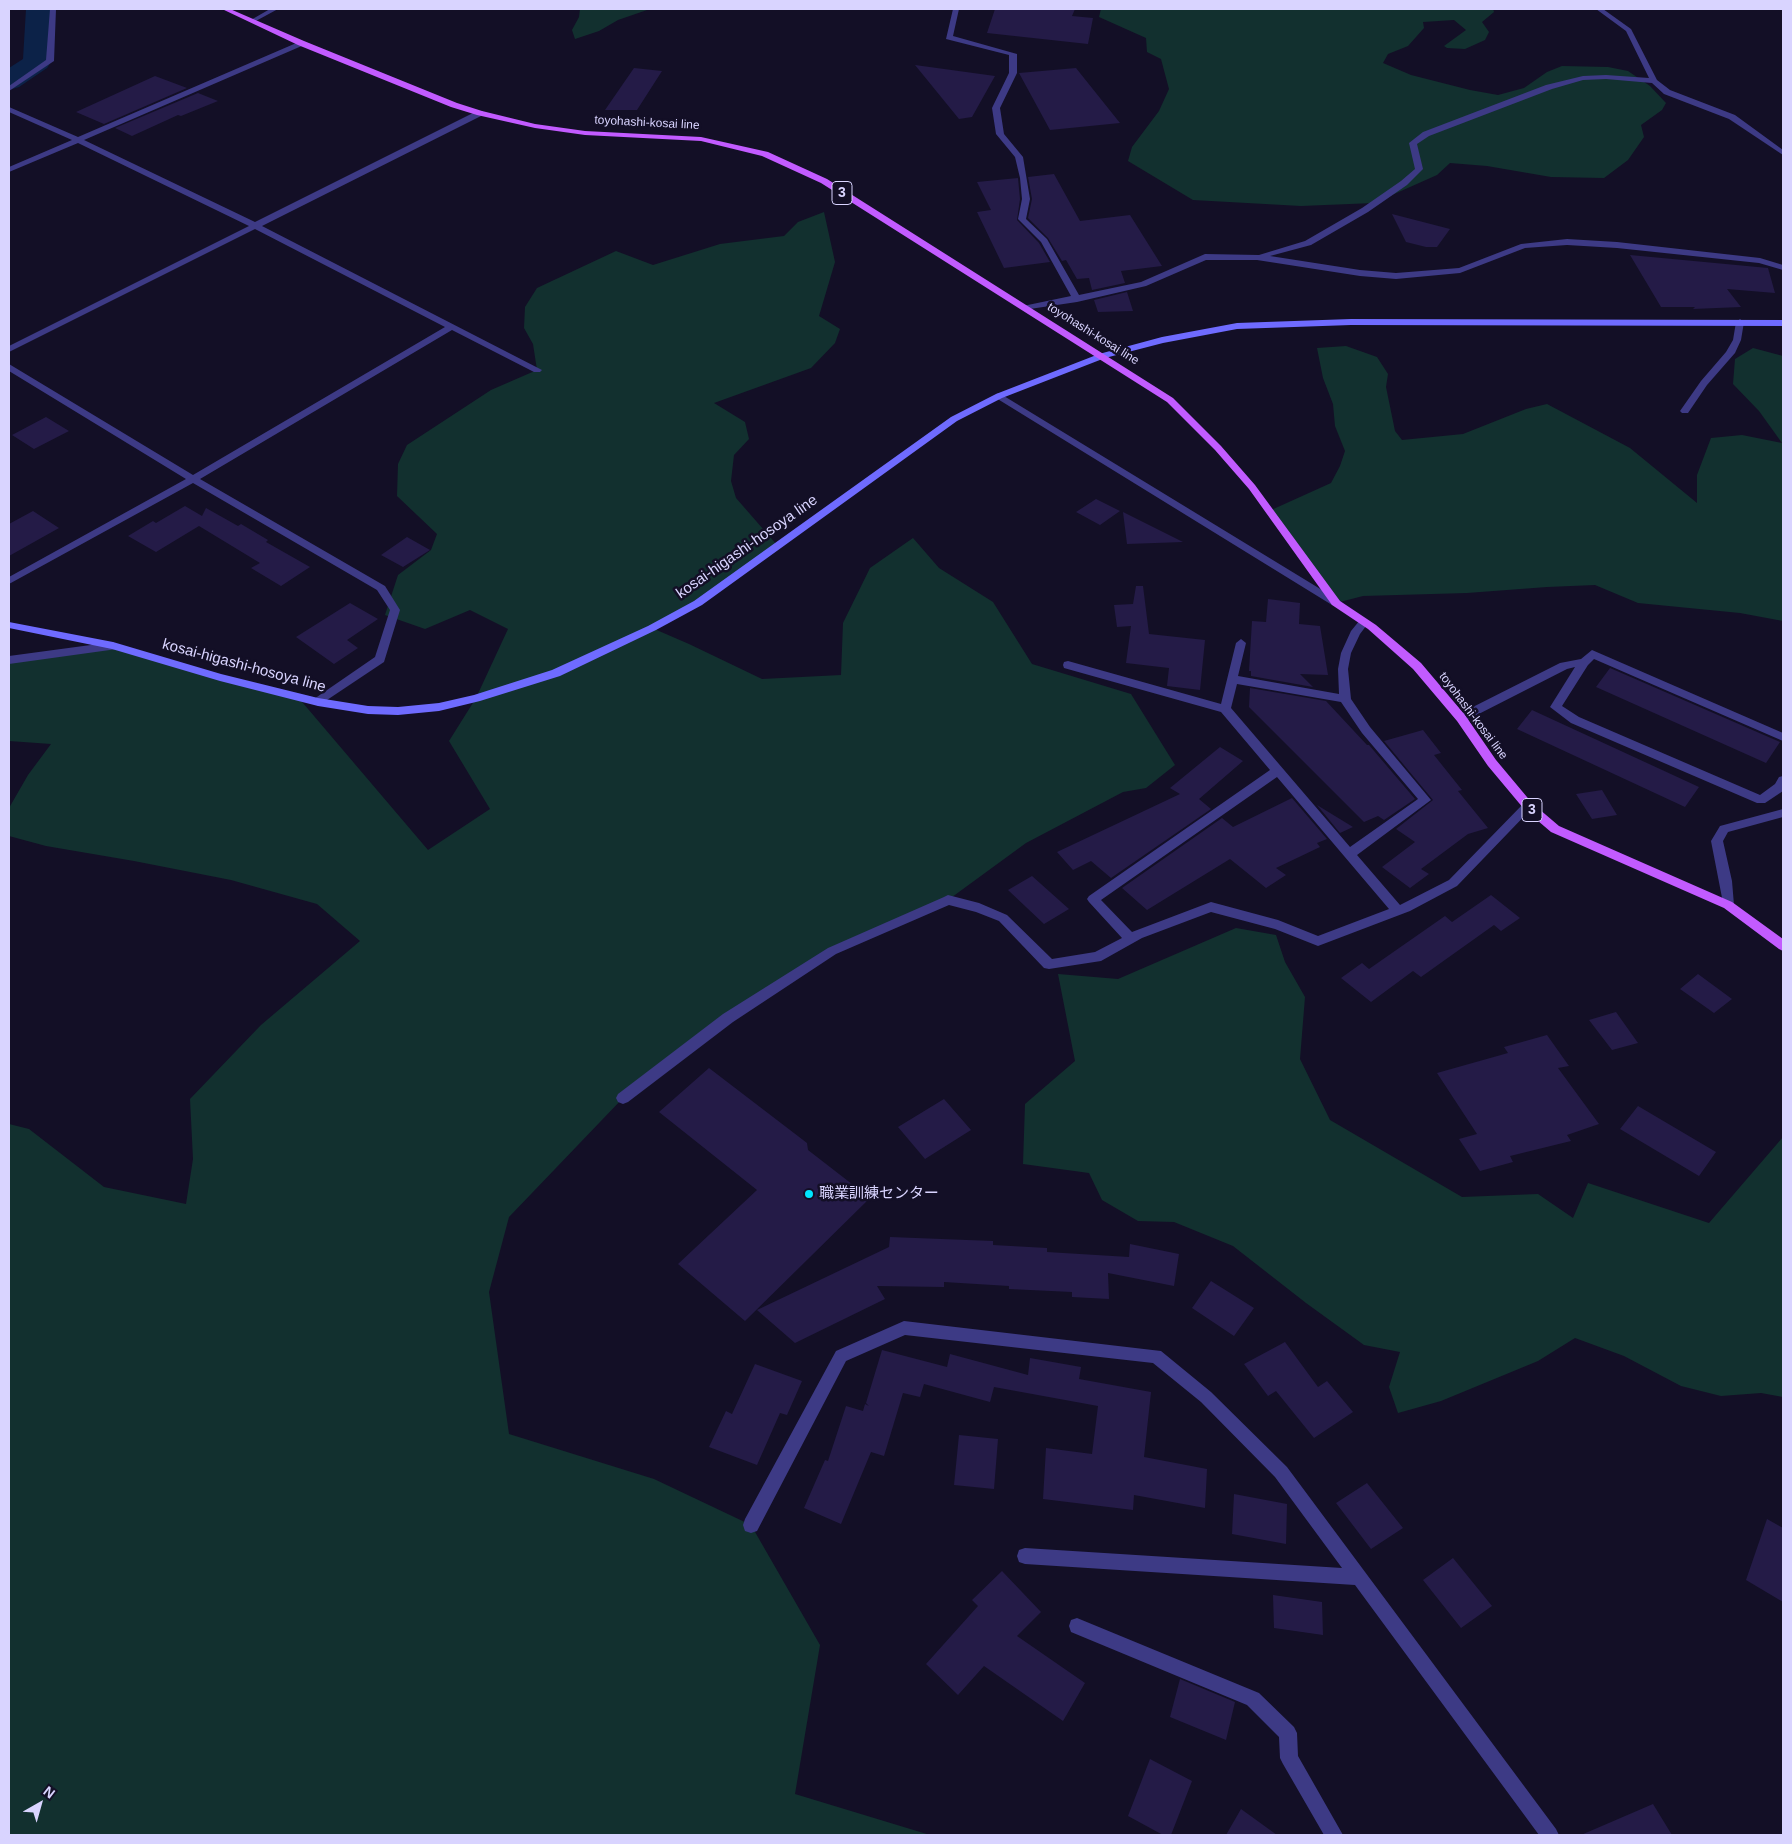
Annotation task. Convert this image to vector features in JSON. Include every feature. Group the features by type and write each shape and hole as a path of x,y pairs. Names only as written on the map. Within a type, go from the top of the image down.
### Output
{"main road":[{"name":"toyohashi-kosai line","path":"226,9 301,43 454,105 480,113 535,126 585,133 701,139 765,154 824,181 1170,400 1218,448 1252,488 1336,603 1364,622 1417,666 1461,718 1492,764 1528,806 1555,829 1728,905 1783,946"},
{"name":"kosai-higashi-hosoya line","path":"9,625 113,646 256,687 318,702 368,710 398,711 439,707 476,698 556,673 652,628 698,603 954,419 998,396 1102,356 1162,340 1238,326 1351,322 1783,323"}],"street":[{"path":"9,89 50,62 53,9"},
{"path":"252,22 275,9"},
{"path":"956,9 949,37 1012,54 1013,73 996,108 1000,134 1019,157 1024,178 1026,199 1022,219 1044,241 1077,299"},
{"path":"1599,9 1629,30 1654,81 1667,92 1732,118 1783,153"},
{"path":"9,170 301,43"},
{"path":"1257,257 1308,242 1365,210 1404,183 1419,169 1413,143 1426,134 1549,87 1583,78 1606,77 1654,81"},
{"path":"9,109 78,140 256,226 537,370"},
{"path":"9,349 480,113"},
{"path":"1026,308 1143,284 1205,257 1257,257 1360,273 1396,276 1460,270 1524,246 1567,242 1760,261 1783,268"},
{"path":"1685,411 1704,383 1730,353 1737,340 1740,322"},
{"path":"9,580 193,479 451,327"},
{"path":"9,367 193,479 381,588 396,610 380,659 318,702"},
{"path":"998,396 1336,603"},
{"path":"1349,854 1425,800 1366,730 1345,698 1343,669 1346,653 1355,633 1364,622"},
{"path":"1224,710 1240,643"},
{"path":"9,660 113,646"},
{"path":"1783,737 1592,654 1584,662 1556,707 1575,720 1762,800 1780,787 1783,780"},
{"path":"1461,718 1564,666 1584,662"},
{"path":"1068,665 1224,710 1398,911"},
{"path":"1232,679 1345,698"},
{"path":"1131,939 1093,899 1277,771"},
{"path":"623,1098 728,1018 832,951 948,900 980,908 1003,918 1049,964 1097,957 1131,939 1211,907 1278,925 1318,941 1398,911 1453,883 1528,806"},
{"path":"1728,905 1726,881 1718,841 1724,829 1783,814"},
{"path":"751,1525 840,1356 904,1328 1156,1356 1206,1397 1280,1472 1550,1835"},
{"path":"1024,1556 1359,1577"},
{"path":"1077,1626 1253,1698 1288,1733 1289,1758 1332,1835"}],"green space":[{"path":"580,9 650,9 618,20 599,31 575,39 572,30 579,17"},
{"path":"1101,9 1493,9 1494,12 1482,22 1489,32 1485,40 1465,49 1447,48 1444,46 1466,30 1454,20 1423,22 1424,28 1408,46 1388,54 1383,63 1411,75 1498,95 1524,88 1547,72 1562,66 1608,67 1628,71 1650,86 1666,103 1662,110 1641,125 1644,137 1628,160 1604,178 1551,177 1487,166 1450,163 1437,175 1374,203 1301,206 1193,200 1128,161 1132,147 1159,111 1169,89 1161,59 1147,52 1146,38 1099,17"},
{"path":"824,212 835,262 819,316 840,329 835,343 811,368 714,403 745,422 749,439 734,455 731,481 736,498 777,545 698,603 652,628 762,679 841,675 843,623 870,568 913,538 939,568 993,602 1032,664 1131,694 1175,765 1146,788 1123,792 1026,843 948,900 832,951 623,1098 509,1217 489,1292 509,1434 654,1479 751,1525 820,1645 795,1794 930,1835 9,1835 9,1124 29,1129 104,1187 186,1204 193,1159 190,1099 261,1025 360,941 317,904 231,880 46,846 9,836 9,808 28,775 51,744 9,741 9,660 113,646 297,696 428,850 490,809 449,741 476,698 508,629 470,610 425,629 385,615 398,575 431,550 437,534 397,496 398,464 407,445 491,390 537,370 533,344 524,328 525,307 537,288 616,251 653,265 720,244 784,236 798,222"},
{"path":"1346,346 1377,357 1388,374 1386,387 1395,431 1402,440 1463,434 1526,409 1547,404 1630,448 1697,503 1697,475 1711,438 1742,435 1782,443 1759,411 1733,384 1735,359 1753,348 1783,356 1783,621 1740,613 1638,603 1595,585 1467,593 1363,596 1336,603 1269,511 1331,483 1340,466 1345,451 1335,426 1333,404 1323,378 1317,348"},
{"path":"1236,928 1276,935 1285,962 1305,997 1300,1059 1330,1120 1462,1197 1538,1194 1573,1218 1588,1183 1709,1223 1783,1137 1783,1397 1761,1393 1721,1396 1681,1386 1624,1356 1575,1338 1538,1361 1441,1401 1398,1413 1389,1387 1400,1352 1364,1345 1233,1246 1174,1222 1138,1221 1102,1200 1089,1173 1023,1164 1025,1104 1075,1061 1058,974 1118,979"}],"building":[{"path":"995,9 1075,9 1072,16 1093,18 1088,44 987,33"},
{"path":"915,65 995,76 972,117 959,119"},
{"path":"634,68 662,71 637,110 605,110"},
{"path":"1076,68 1120,123 1050,130 1019,73"},
{"path":"155,76 187,88 104,124 76,112"},
{"path":"198,93 218,101 181,116 178,115 132,136 115,128"},
{"path":"1054,174 1080,221 1130,215 1162,266 1121,271 1125,283 1092,290 1089,278 1077,279 1066,260 1062,261 1048,238 1028,218 1032,199 1028,177"},
{"path":"1018,178 1020,199 1017,220 1039,243 1050,262 1004,268 977,212 991,210 977,182"},
{"path":"1392,214 1450,229 1437,247 1426,247 1406,242"},
{"path":"1630,255 1768,268 1775,293 1727,289 1741,307 1693,309 1695,307 1661,307"},
{"path":"1127,292 1133,311 1098,312 1094,300"},
{"path":"46,417 69,431 34,449 12,435"},
{"path":"1096,499 1120,511 1100,525 1076,512"},
{"path":"185,506 202,516 206,508 238,526 241,524 268,540 266,542 310,567 281,586 251,568 260,563 199,526 156,552 128,536 153,521 156,523"},
{"path":"33,511 59,528 9,556 9,524"},
{"path":"1123,512 1183,542 1127,544"},
{"path":"407,537 430,550 403,567 381,555"},
{"path":"1136,586 1143,586 1149,634 1205,640 1200,690 1167,686 1169,668 1126,663 1131,626 1117,627 1114,605 1133,604"},
{"path":"1268,599 1300,603 1299,624 1320,626 1328,675 1300,674 1313,687 1251,676 1251,671 1249,671 1252,621 1266,622"},
{"path":"350,603 378,619 347,640 358,648 334,664 296,637"},
{"path":"1610,668 1780,742 1766,763 1596,687"},
{"path":"1250,688 1326,701 1369,745 1415,799 1384,820 1378,816 1364,822 1249,707"},
{"path":"1532,710 1699,787 1685,807 1517,729"},
{"path":"1423,730 1441,753 1434,755 1462,790 1458,791 1488,828 1468,834 1421,869 1429,874 1410,888 1382,867 1415,842 1396,829 1433,800 1384,741"},
{"path":"1220,747 1243,761 1199,799 1211,809 1111,878 1091,861 1073,870 1057,852 1180,794 1170,788"},
{"path":"1602,790 1617,815 1592,819 1576,794"},
{"path":"1292,798 1327,839 1317,843 1320,847 1276,868 1286,875 1266,888 1230,859 1147,910 1122,888 1222,818 1233,827"},
{"path":"1317,805 1353,827 1340,833"},
{"path":"1032,876 1069,909 1044,924 1008,890"},
{"path":"1491,895 1520,918 1501,931 1494,925 1421,977 1413,971 1371,1002 1341,978 1362,963 1369,969 1445,916 1452,922"},
{"path":"1698,974 1732,999 1714,1013 1680,989"},
{"path":"1616,1012 1638,1043 1612,1050 1589,1020"},
{"path":"1547,1035 1569,1066 1558,1068 1599,1124 1567,1135 1571,1141 1510,1156 1513,1162 1480,1171 1459,1139 1477,1134 1437,1073 1508,1053 1504,1047"},
{"name":"職業訓練センター","path":"709,1068 807,1143 808,1150 870,1198 745,1321 678,1264 757,1190 659,1112"},
{"path":"944,1099 971,1130 925,1159 898,1127"},
{"path":"1638,1106 1716,1152 1699,1176 1620,1129"},
{"path":"890,1237 993,1241 993,1245 1047,1248 1047,1252 1129,1257 1130,1244 1179,1254 1174,1286 1108,1273 1109,1299 1072,1297 1072,1292 1009,1289 1009,1286 944,1282 944,1287 877,1286 885,1299 795,1343 757,1310 889,1247"},
{"path":"1211,1281 1254,1308 1234,1336 1192,1308"},
{"path":"1285,1342 1318,1387 1327,1381 1353,1412 1314,1438 1276,1391 1268,1396 1244,1364"},
{"path":"882,1350 947,1367 950,1354 1028,1375 1030,1358 1081,1367 1079,1379 1151,1392 1144,1457 1207,1469 1205,1508 1134,1495 1133,1510 1043,1499 1046,1448 1092,1454 1098,1406 994,1387 990,1402 924,1384 920,1397 903,1393 884,1456 871,1452 841,1524 804,1508 825,1460 828,1461 846,1406 863,1411 865,1404 869,1406 866,1403"},
{"path":"755,1364 802,1381 787,1415 780,1413 757,1465 709,1447 726,1411 732,1414"},
{"path":"959,1435 998,1439 994,1489 954,1485"},
{"path":"1367,1483 1403,1528 1371,1549 1336,1503"},
{"path":"1234,1494 1287,1504 1286,1544 1232,1534"},
{"path":"1767,1519 1783,1528 1783,1602 1746,1580"},
{"path":"1453,1558 1492,1606 1461,1628 1423,1580"},
{"path":"1002,1571 1041,1612 1017,1636 1085,1683 1063,1721 984,1666 958,1695 926,1664 978,1606 972,1600"},
{"path":"1273,1595 1322,1602 1323,1635 1274,1628"},
{"path":"1180,1679 1235,1702 1226,1740 1170,1717"},
{"path":"1150,1759 1192,1781 1171,1835 1163,1835 1128,1816"},
{"path":"1653,1804 1672,1835 1581,1835"},
{"path":"1241,1809 1277,1835 1226,1835"}],"waterway":[{"path":"9,81 37,62 40,9"}],"place":[{"name":"職業訓練センター","path":"809,1194"}]}
